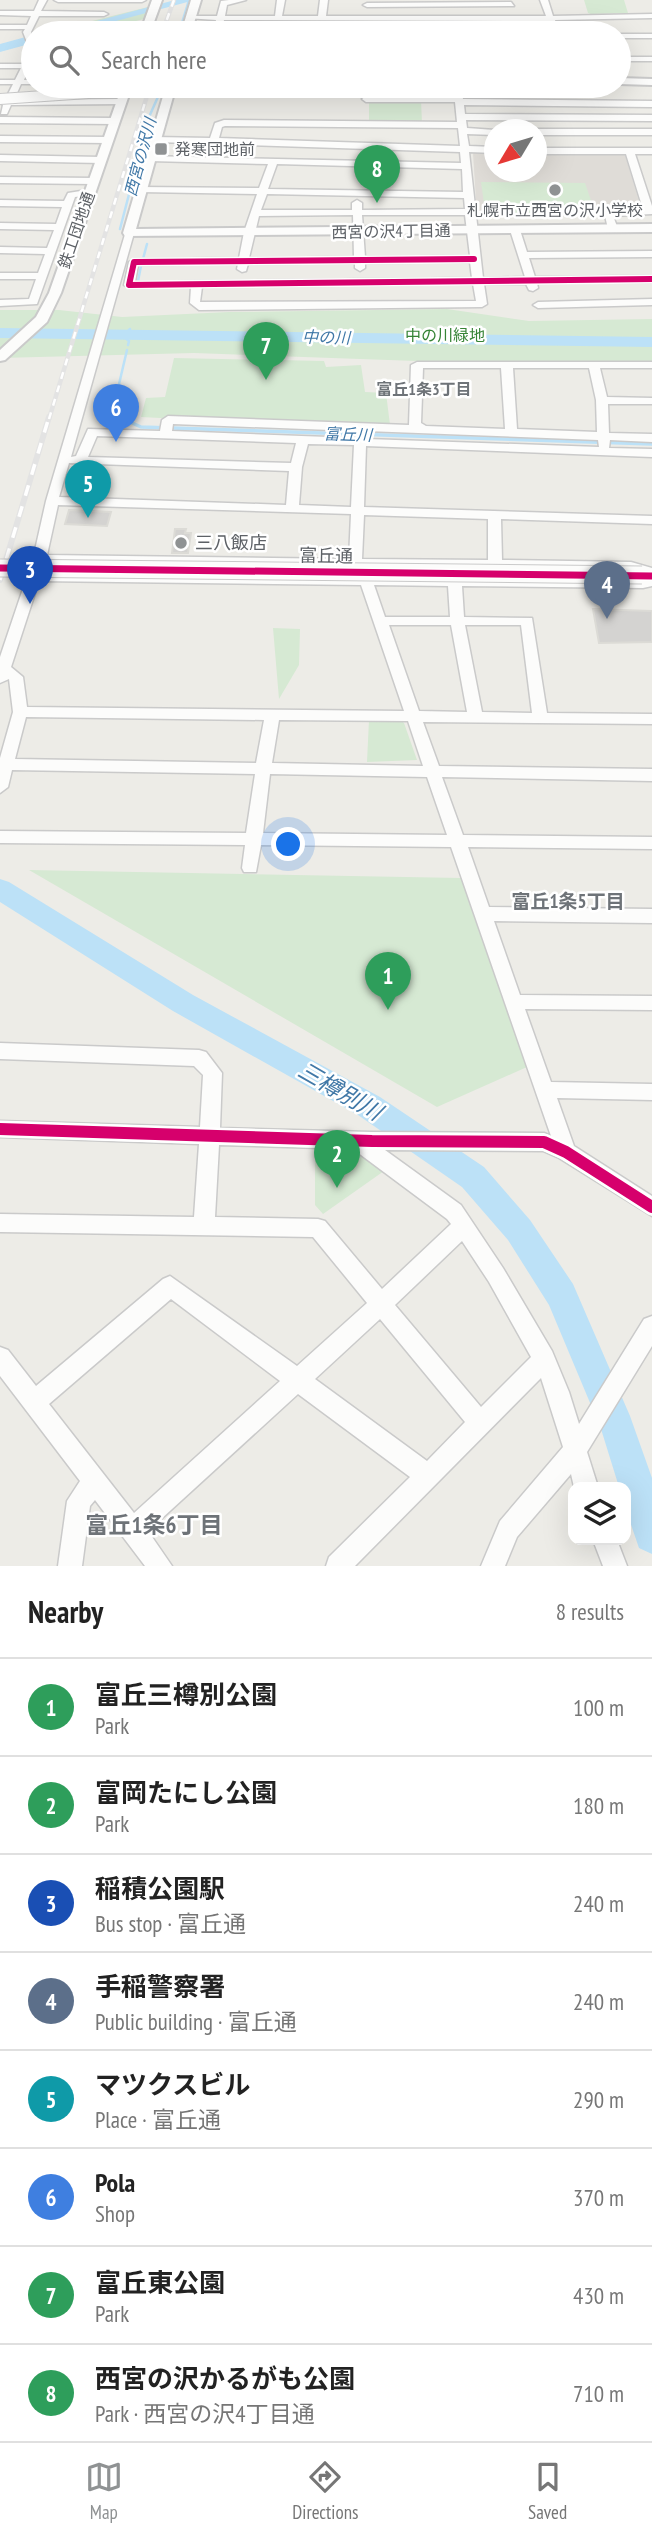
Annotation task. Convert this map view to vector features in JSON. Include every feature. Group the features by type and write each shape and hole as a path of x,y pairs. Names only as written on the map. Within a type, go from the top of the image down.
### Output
{"street":[{"path":"32,21 43,0"},
{"path":"58,0 142,0"},
{"path":"219,21 224,3 242,0"},
{"path":"278,19 281,0"},
{"path":"323,18 324,0"},
{"path":"544,0 550,21"},
{"path":"189,21 196,1"},
{"path":"149,21 156,2"},
{"path":"367,19 368,2 511,2 515,19"},
{"path":"584,7 587,17"},
{"path":"190,18 515,19 587,17 633,12 652,16"},
{"path":"0,13 104,14"},
{"path":"0,27 21,27"},
{"path":"631,36 652,36"},
{"path":"631,59 652,59"},
{"path":"0,66 21,66"},
{"path":"21,79 4,99 0,120 114,121"},
{"path":"631,81 652,82"},
{"path":"0,82 19,82"},
{"name":"鉄工団地通","path":"0,357 42,319 55,293 122,98"},
{"path":"0,788 20,712 16,677 1,674 40,559 52,501 168,98"},
{"path":"4,99 120,102"},
{"path":"365,123 366,99 652,104"},
{"path":"197,284 194,303 199,307 482,304 470,230 466,149 460,100"},
{"path":"608,103 626,151 647,187 649,212 607,214 613,229"},
{"path":"214,141 218,125 224,123 463,124 615,117 652,118"},
{"path":"318,162 319,122"},
{"path":"463,124 484,129"},
{"path":"547,132 652,132"},
{"path":"0,139 108,140"},
{"path":"157,139 484,150"},
{"path":"547,150 652,150"},
{"path":"0,158 101,160"},
{"path":"150,158 467,166"},
{"path":"241,306 242,260 273,161"},
{"path":"0,180 90,187"},
{"path":"0,303 33,302 66,204 71,195 90,187"},
{"path":"141,190 469,195"},
{"path":"358,193 357,232 363,305"},
{"path":"0,203 66,204"},
{"path":"256,213 470,212"},
{"path":"0,226 60,227"},
{"name":"西宮の沢4丁目通","path":"130,233 652,228"},
{"path":"515,230 532,286"},
{"path":"0,250 51,251"},
{"path":"523,255 652,254"},
{"path":"474,259 134,262 129,285 477,281 532,286 652,279"},
{"path":"0,276 42,276"},
{"path":"630,279 640,302"},
{"path":"538,305 652,302"},
{"path":"418,428 417,365 652,365"},
{"path":"594,366 602,400 604,444"},
{"path":"507,367 511,433"},
{"path":"602,400 652,401"},
{"path":"166,431 169,420 361,435 604,444 652,438"},
{"path":"81,460 92,432 166,431 303,440 418,428 511,433 604,444 652,453"},
{"path":"355,562 361,435"},
{"path":"292,509 296,467 303,440"},
{"path":"64,459 296,467"},
{"path":"52,501 652,520"},
{"path":"494,515 495,564"},
{"path":"33,577 643,584 650,576 631,566 40,559"},
{"name":"富丘通","path":"0,568 650,576"},
{"path":"366,581 566,1152"},
{"path":"455,582 458,621 475,716"},
{"path":"380,621 527,621 540,717"},
{"path":"20,712 652,719"},
{"path":"250,868 268,731 273,714"},
{"path":"6,764 652,775"},
{"path":"0,837 652,843"},
{"path":"483,914 652,916"},
{"path":"514,1002 652,1003"},
{"path":"0,1051 199,1058 214,1073 205,1226"},
{"path":"545,1090 652,1092"},
{"path":"0,1129 364,1141 544,1142 566,1152 652,1207"},
{"path":"364,1141 454,1212 496,1275 544,1359 558,1392 584,1482"},
{"path":"0,1223 318,1228 480,1423"},
{"path":"132,1531 382,1304 463,1226"},
{"path":"34,1402 170,1286 428,1476"},
{"path":"493,1566 508,1530 575,1451 648,1341"},
{"path":"338,1566 544,1359"},
{"path":"3,1367 34,1402 160,1566"},
{"path":"70,1566 79,1500 95,1482"},
{"path":"607,1545 615,1566"}],"shaded area":[{"name":"札幌市立西宮の沢小学校","path":"484,152 484,182 547,182 547,154 625,155 641,208 600,210 601,214 477,216 473,153"}],"green space":[{"path":"584,0 624,0 628,13 591,14 588,13"},
{"path":"148,7 144,19 136,21 92,21"},
{"path":"421,100 422,123 369,121 369,101"},
{"path":"481,182 585,183 595,212 492,213 485,211"},
{"name":"中の川緑地","path":"447,309 529,321 652,319 652,362 445,362 194,353 0,358 0,310 59,310 122,317 229,312"},
{"path":"174,358 324,361 326,367 361,365 365,392 386,393 390,425 274,424 141,417 146,398 165,397"},
{"path":"273,628 300,629 299,665 279,699"},
{"path":"369,720 400,720 404,723 417,760 367,762"},
{"path":"29,870 461,878 527,1067 437,1107"},
{"path":"315,1152 358,1153 384,1171 323,1214 315,1205"}],"building":[{"path":"69,510 111,512 107,526 65,524"},
{"name":"三八飯店","path":"175,529 186,529 185,533 191,533 188,553 172,553"},
{"path":"593,609 652,611 652,642 599,643"}],"waterway":[{"name":"西宮の沢川","path":"183,21 189,0"},
{"path":"106,21 189,0"},
{"path":"0,48 21,42"},
{"name":"西宮の沢川","path":"120,229 149,117 157,98"},
{"name":"西宮の沢川","path":"143,259 147,244"},
{"name":"西宮の沢川","path":"138,281 141,266"},
{"name":"西宮の沢川","path":"128,345 129,341 123,336 130,329"},
{"name":"中の川","path":"0,333 652,342"},
{"name":"富丘川","path":"123,419 112,414 127,350"},
{"name":"富丘川","path":"119,417 141,427 652,444"},
{"name":"三樽別川","path":"0,889 183,1003 369,1106 473,1177 519,1230 561,1295 618,1428 652,1535"}],"railway":[{"path":"166,21 174,0"},
{"path":"49,419 146,98"},
{"path":"0,580 49,417"}],"cycle path":[{"path":"474,259 134,262 129,285 652,279"},
{"path":"0,568 652,576"},
{"path":"0,1129 372,1141 544,1142 566,1152 652,1207"}],"place":[{"name":"発寒団地前","path":"161,149"},
{"name":"札幌市立西宮の沢小学校","path":"555,190"},
{"name":"西宮の沢かるがも公園","path":"377,203"},
{"name":"富丘東公園","path":"266,380"},
{"name":"Pola","path":"116,442"},
{"name":"マツクスビル","path":"88,518"},
{"name":"三八飯店","path":"181,543"},
{"name":"稲積公園駅","path":"30,604"},
{"name":"手稲警察署","path":"607,619"},
{"name":"富丘三樽別公園","path":"388,1010"},
{"name":"富岡たにし公園","path":"337,1188"}],"district":[{"name":"富丘1条3丁目","path":"424,389"},
{"name":"富丘1条5丁目","path":"568,901"},
{"name":"富丘1条6丁目","path":"154,1525"}]}
